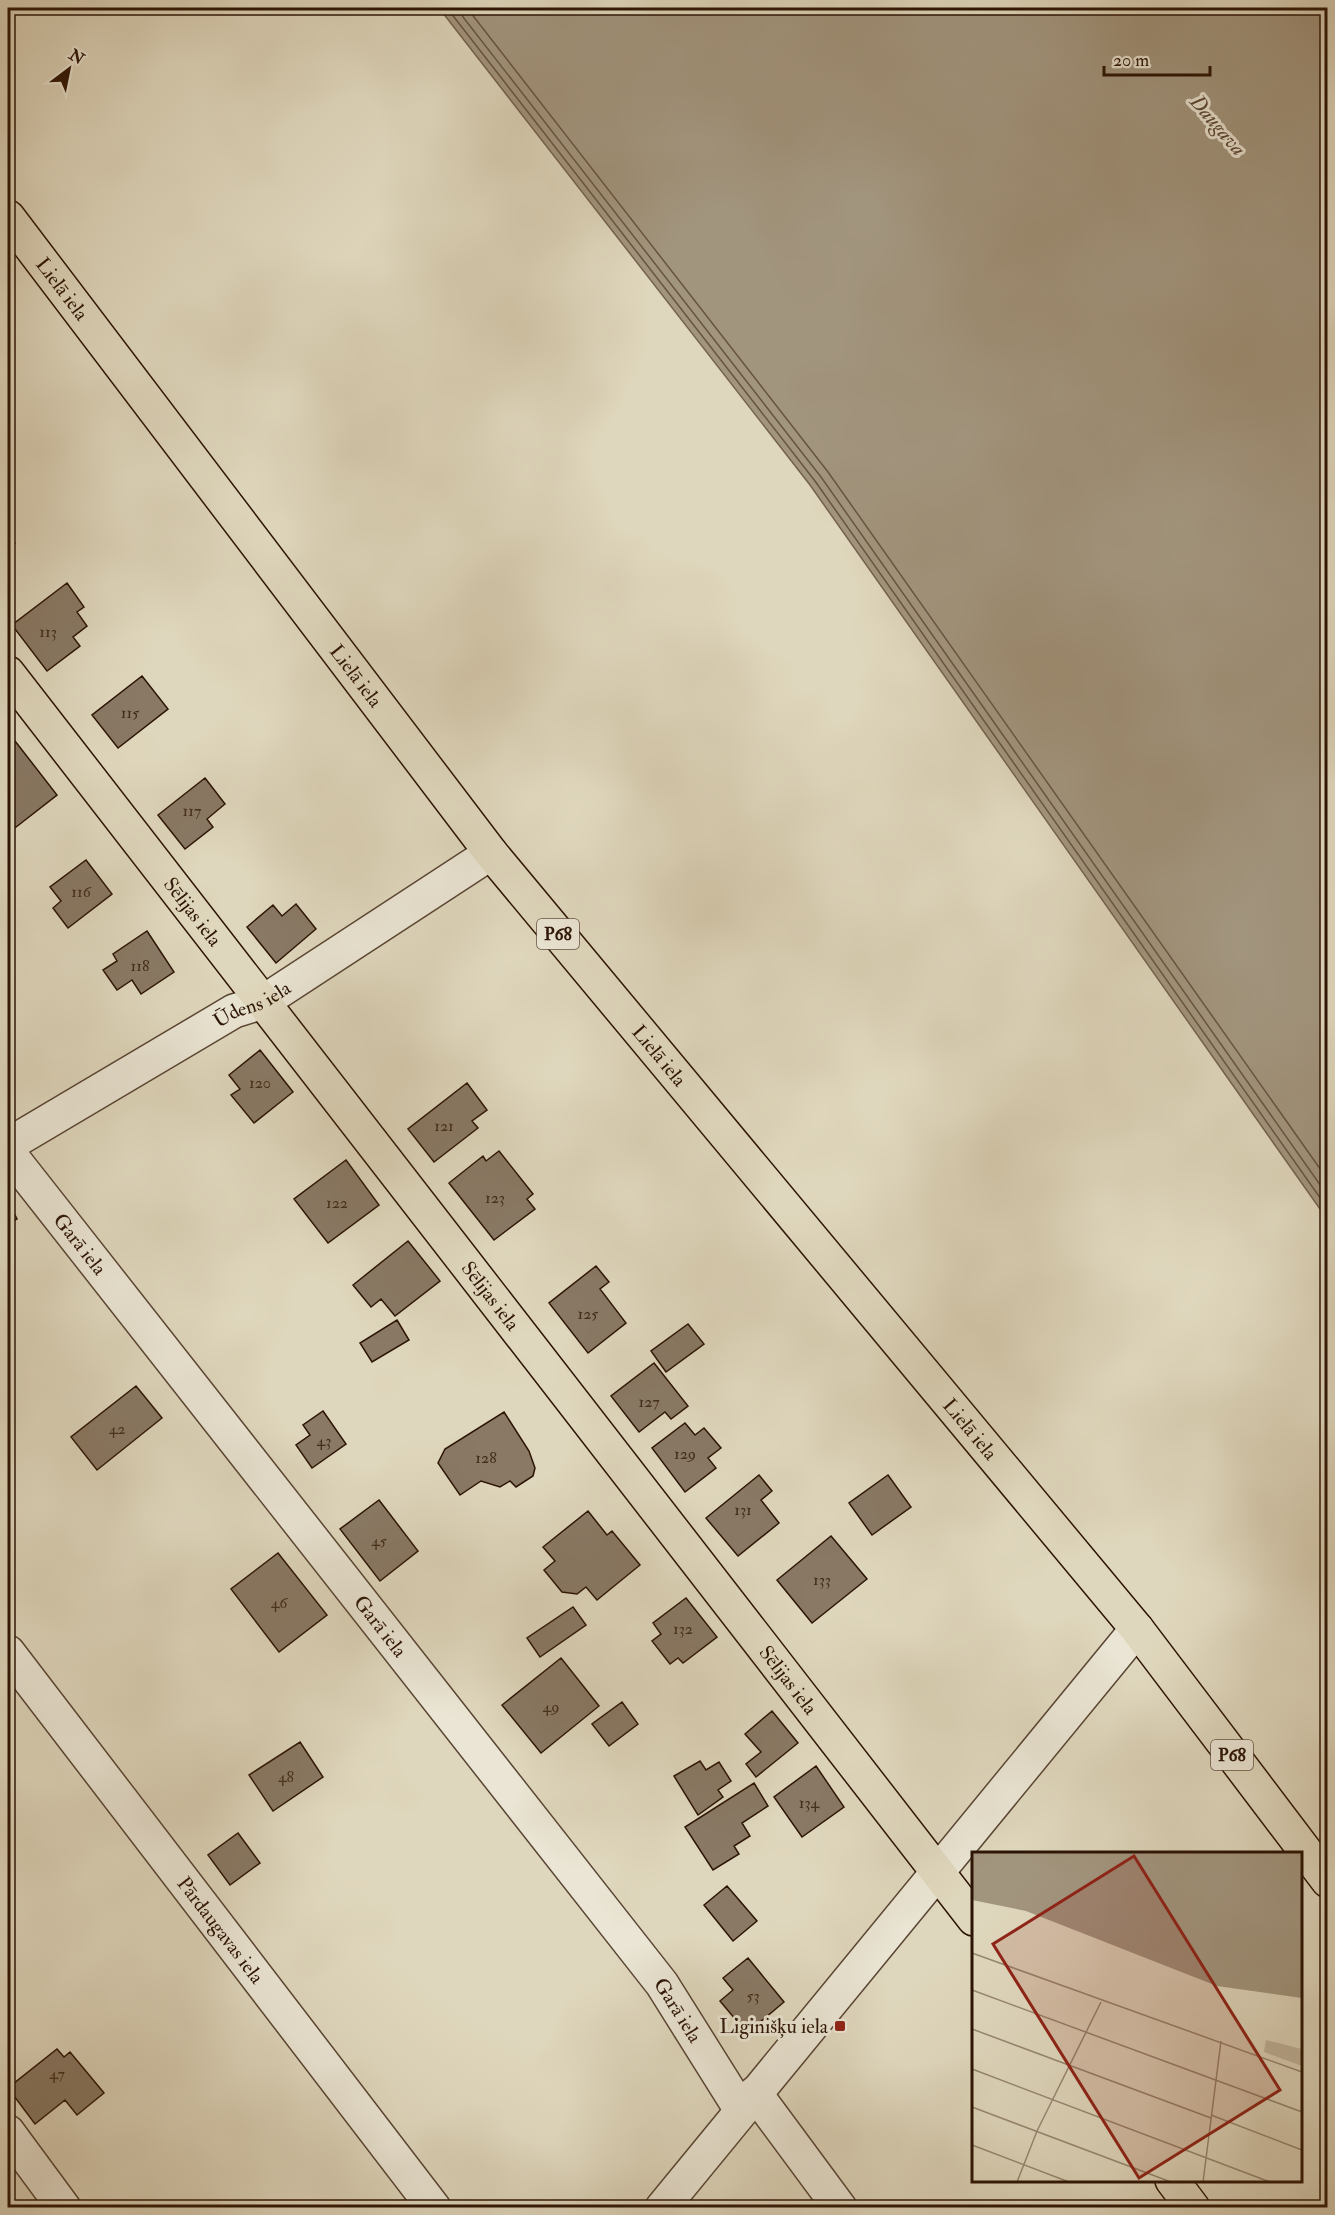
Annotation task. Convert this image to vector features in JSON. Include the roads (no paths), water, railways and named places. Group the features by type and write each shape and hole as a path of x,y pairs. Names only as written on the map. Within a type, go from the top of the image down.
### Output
{"main road":[{"name":"Lielā iela","path":"8,217 490,853 1137,1629 1328,1881"},
{"name":"Sēlijas iela","path":"8,673 972,1916"},
{"path":"1173,2182 1193,2208"}],"street":[{"name":"Ūdens iela","path":"8,1145 234,1011 263,1002 490,853"},
{"name":"Garā iela","path":"8,1152 662,1984 748,2102 840,2208"},
{"path":"662,2208 936,1870 1137,1629"},
{"name":"Pārdaugavas iela","path":"8,1652 434,2208"},
{"path":"8,2132 64,2208"}],"water":[{"name":"Daugava","path":"439,8 1327,8 1327,1219 810,485"}],"place":[{"name":"Liginišķu iela","path":"840,2026"}]}
